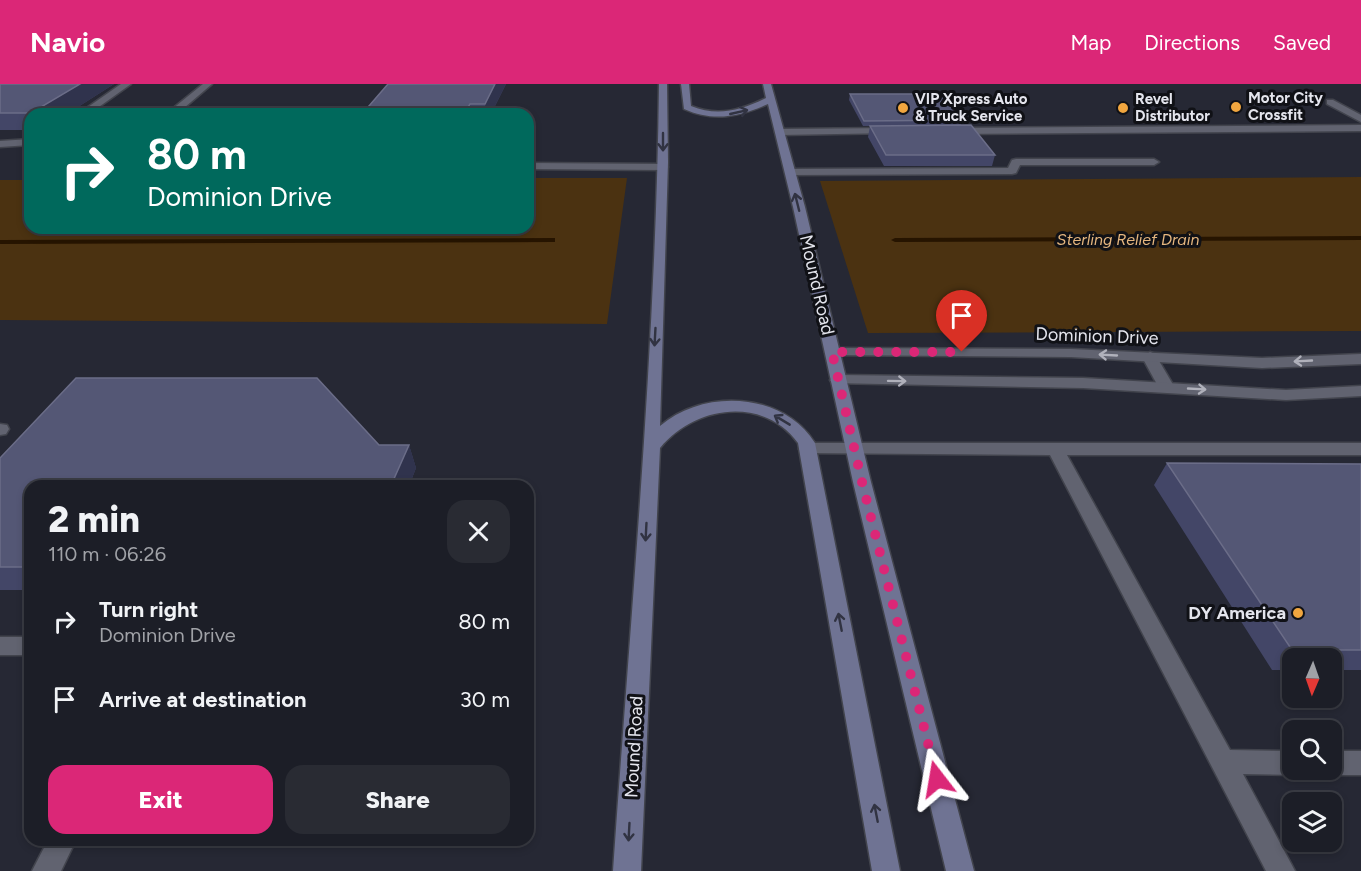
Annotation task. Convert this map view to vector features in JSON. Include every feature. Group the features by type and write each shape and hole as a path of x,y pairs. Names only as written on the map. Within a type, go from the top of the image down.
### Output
{"main road":[{"name":"Mound Road","path":"627,871 651,447 663,166 663,84"},
{"path":"685,84 687,107 696,112 724,115 739,114 770,92"},
{"name":"Mound Road","path":"770,92 855,450 960,871"},
{"path":"651,447 677,421 693,413 729,406 749,408 782,418 797,429 808,449 886,871"}],"street":[{"path":"92,108 127,84"},
{"path":"178,108 208,84"},
{"path":"1330,102 1361,119"},
{"path":"937,131 1361,128"},
{"path":"780,132 901,131"},
{"path":"0,144 24,142"},
{"path":"790,172 1012,171 1016,162 1155,162"},
{"path":"534,166 663,166"},
{"name":"Dominion Drive","path":"832,352 1071,353 1262,363 1361,359"},
{"path":"1150,357 1167,388"},
{"path":"838,380 1083,383 1286,394 1361,391"},
{"path":"808,449 1361,449"},
{"path":"1056,450 1281,871"},
{"path":"0,646 24,646"},
{"path":"1223,762 1282,763"},
{"path":"1342,763 1361,763"},
{"path":"46,871 60,846"}],"shaded area":[{"name":"Sterling Relief Drain","path":"1361,177 1361,331 868,333 820,181"},
{"path":"534,178 627,178 607,324 0,320 0,180 24,180 24,234 534,234"}],"building":[{"path":"0,84 80,84 39,108 24,108 24,113 0,113"},
{"path":"388,84 495,84 485,104 470,104 468,108 367,108"},
{"name":"VIP Xpress Auto & Truck Service","path":"850,94 941,94 962,120 864,121"},
{"path":"971,125 995,155 886,155 870,126"},
{"path":"76,378 317,378 379,445 409,445 393,480 24,480 24,567 0,567 0,458"},
{"path":"1167,463 1361,464 1361,650 1291,648"}],"waterway":[{"name":"Sterling Relief Drain","path":"895,240 1361,238"},
{"name":"Sterling Relief Drain","path":"0,242 552,240"}],"place":[{"name":"Motor City Crossfit","path":"1236,107"},
{"name":"VIP Xpress Auto & Truck Service","path":"903,108"},
{"name":"Revel Distributor","path":"1123,108"},
{"name":"DY America","path":"1298,613"}],"route":[{"path":"937,779 862,482 832,352 962,352"}]}
